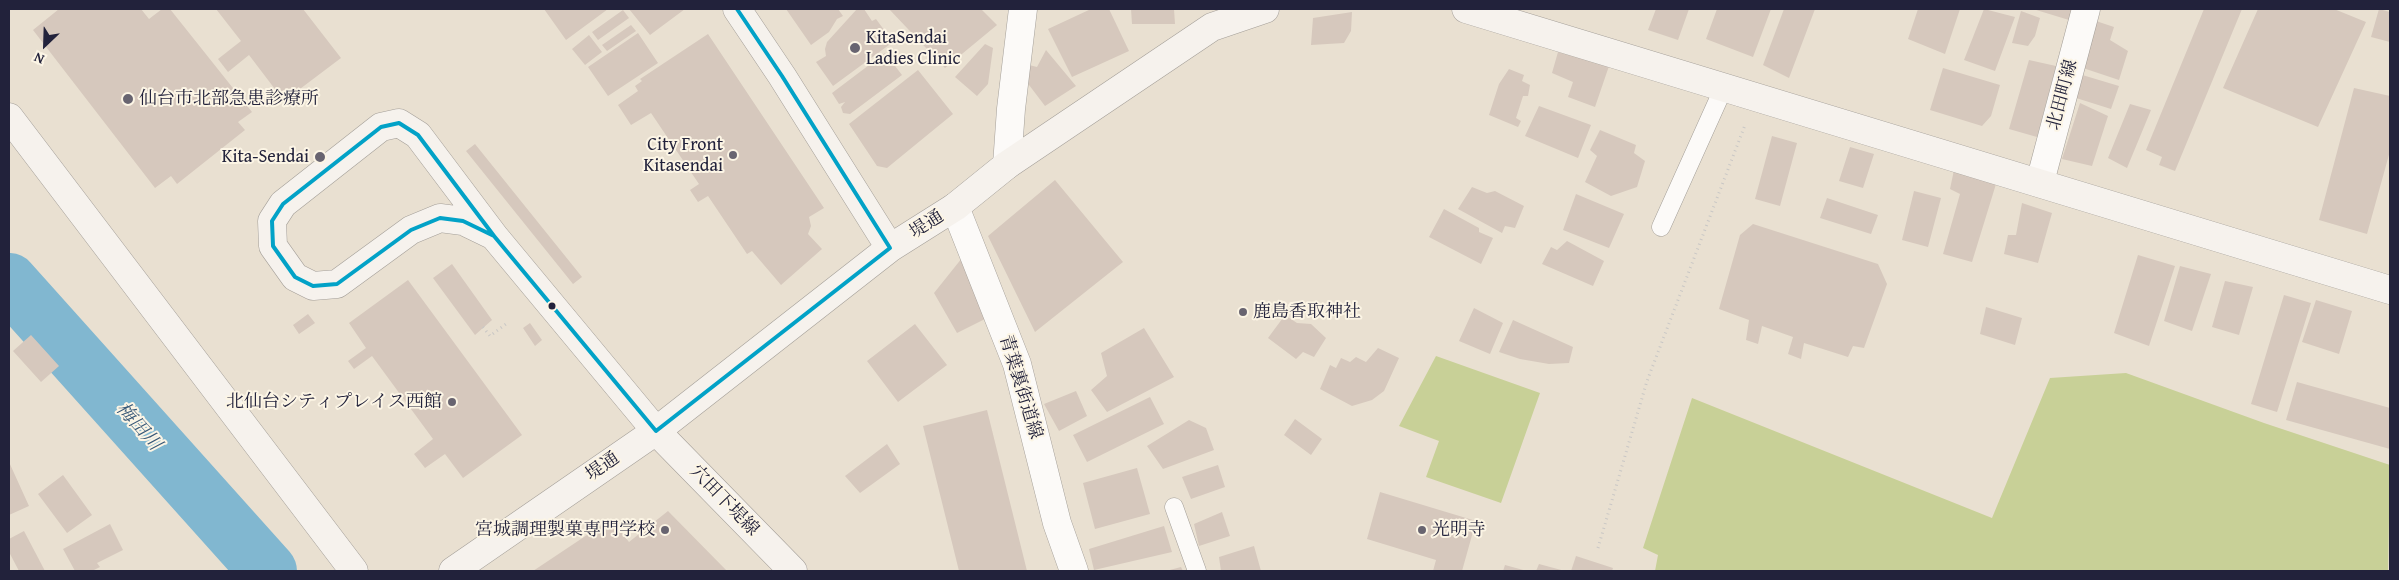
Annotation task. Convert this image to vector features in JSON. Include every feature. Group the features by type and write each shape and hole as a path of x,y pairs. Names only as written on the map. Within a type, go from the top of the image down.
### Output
{"street":[{"path":"736,9 782,76 890,248"},
{"path":"1007,165 1011,109 1023,9"},
{"name":"堤通","path":"453,571 656,431 890,248 955,206 1007,165 1212,27 1264,9"},
{"path":"1466,9 2390,290"},
{"name":"北田町線","path":"2040,182 2086,9"},
{"path":"9,117 354,571"},
{"name":"穴田下堤線","path":"494,236 464,221 440,218 411,230 337,284 313,286 295,277 273,246 272,221 283,204 380,127 399,123 418,135 494,236 656,431 792,571"},
{"name":"青葉裏街道線","path":"955,206 1017,364 1057,523 1074,571"}],"lane":[{"path":"1661,227 1724,87"},
{"path":"1174,507 1197,571"}],"path":[{"path":"1598,548 1648,381 1756,97"},
{"path":"484,327 490,336 506,324"}],"green space":[{"path":"1436,356 1540,393 1501,503 1426,477 1439,441 1399,426"},
{"path":"2126,373 2264,423 2390,465 2388,571 1655,571 1658,555 1643,548 1692,398 1992,518 2050,378"}],"building":[{"path":"59,9 141,9 149,19 162,9 170,9 252,112 238,122 245,130 177,184 171,176 155,188 33,30"},
{"path":"216,9 303,9 341,58 284,101 249,55 228,72 218,59 241,41"},
{"path":"544,9 608,9 566,40"},
{"path":"629,9 685,9 650,35"},
{"path":"786,9 838,9 843,16 837,19 829,32 811,45"},
{"path":"857,9 864,9 872,21 876,19 893,42 833,86 816,62 826,56 827,42"},
{"path":"889,9 981,9 997,25 945,68"},
{"path":"1091,9 1109,9 1129,51 1072,77 1048,29"},
{"path":"1131,9 1174,9 1175,24 1132,24"},
{"path":"1656,9 1689,9 1678,40 1648,30"},
{"path":"1717,9 1771,9 1753,57 1706,39"},
{"path":"1784,9 1815,9 1789,78 1763,65"},
{"path":"1918,9 1960,9 1945,54 1908,39"},
{"path":"1984,9 2015,17 1995,71 1964,60"},
{"path":"2033,9 2072,9 2069,20"},
{"path":"2204,9 2242,9 2175,171 2159,165 2162,157 2146,150"},
{"path":"2258,9 2334,9 2366,22 2318,127 2223,88"},
{"path":"2379,9 2390,12 2390,42 2371,37"},
{"path":"623,10 629,18 598,40 592,32"},
{"path":"2021,11 2040,18 2035,36 2028,46 2012,43"},
{"path":"1352,12 1351,31 1344,43 1311,45 1313,18"},
{"path":"2096,21 2114,27 2110,40 2128,51 2119,80 2083,68"},
{"path":"631,25 636,31 607,51 602,45"},
{"path":"638,33 658,63 608,96 588,67"},
{"name":"City Front Kitasendai","path":"708,34 824,208 809,217 811,226 808,234 822,249 781,285 752,251 747,254 708,196 698,202 690,190 699,184 651,113 631,125 618,105 638,91 635,86 642,81 640,79"},
{"path":"589,35 602,52 585,65 572,49"},
{"path":"985,44 993,48 988,84 977,96 955,77"},
{"path":"1046,50 1076,86 1045,106 1026,81 1029,65 1037,67"},
{"path":"1558,52 1609,66 1595,107 1568,97 1573,82 1552,73"},
{"path":"885,53 902,75 850,114 843,113 841,107 845,102 839,104 832,93"},
{"path":"2029,60 2056,66 2037,137 2009,129"},
{"path":"1943,68 2000,85 1991,116 1982,126 1930,110"},
{"path":"1509,69 1524,75 1522,81 1530,85 1528,96 1523,96 1516,118 1521,121 1518,127 1489,115 1499,84"},
{"path":"918,70 953,114 887,168 877,166 849,124"},
{"path":"2079,74 2119,86 2111,109 2073,97"},
{"path":"2354,88 2390,96 2390,151 2367,234 2319,220"},
{"path":"2080,103 2108,116 2092,166 2062,159"},
{"path":"2130,104 2151,110 2127,168 2108,158"},
{"path":"1539,106 1591,125 1578,158 1525,136"},
{"path":"1600,130 1636,145 1634,153 1645,161 1637,187 1611,196 1585,182 1597,156 1590,150"},
{"path":"1772,136 1797,143 1780,206 1755,199"},
{"path":"475,144 582,277 573,284 466,151"},
{"path":"1850,147 1874,154 1863,188 1839,181"},
{"path":"1954,170 1996,184 1972,262 1943,254 1960,194 1950,189"},
{"path":"1055,180 1123,262 1035,332 988,236"},
{"path":"1472,187 1487,193 1495,191 1524,206 1515,228 1505,226 1502,233 1458,209"},
{"path":"1914,191 1941,198 1928,247 1902,240"},
{"path":"1576,194 1624,214 1609,248 1563,230"},
{"path":"1827,198 1878,215 1871,234 1820,218"},
{"path":"2022,203 2052,213 2038,263 2004,254 2008,235 2016,235"},
{"path":"1444,209 1479,228 1479,232 1493,238 1481,264 1429,237"},
{"path":"1753,224 1878,264 1887,284 1864,348 1853,346 1848,357 1804,343 1801,359 1788,354 1793,337 1762,326 1758,344 1746,340 1749,320 1719,309 1740,235"},
{"path":"1567,241 1604,261 1593,286 1542,264 1551,247 1557,250"},
{"path":"2138,255 2175,266 2149,346 2114,333"},
{"path":"962,258 985,319 957,333 934,293"},
{"path":"452,264 492,320 475,335 433,278"},
{"path":"2180,266 2211,274 2192,331 2164,321"},
{"name":"北仙台シティプレイス西館","path":"408,280 522,435 463,478 445,454 425,468 414,454 433,439 372,356 354,369 348,361 366,348 349,323"},
{"path":"2225,281 2253,287 2239,335 2212,327"},
{"path":"2284,295 2311,303 2277,412 2251,404"},
{"path":"2316,300 2352,311 2339,354 2302,342"},
{"path":"1986,307 2022,318 2015,345 1980,334"},
{"path":"1474,308 1503,323 1490,354 1459,341"},
{"path":"308,314 315,323 299,334 293,325"},
{"path":"1285,315 1297,323 1311,324 1326,338 1314,357 1303,352 1296,359 1268,338"},
{"path":"1513,320 1573,347 1569,363 1549,364 1520,359 1499,352"},
{"path":"530,323 542,340 535,346 523,328"},
{"path":"915,324 947,365 898,402 867,361"},
{"path":"1144,328 1174,377 1107,412 1091,390 1107,376 1101,353"},
{"path":"31,335 59,366 41,382 13,351"},
{"path":"1378,348 1399,358 1384,391 1372,400 1352,406 1320,389 1330,365 1336,368 1341,358 1350,362 1356,357 1366,362"},
{"path":"2297,382 2390,408 2390,449 2286,420"},
{"path":"1076,391 1087,416 1059,431 1044,404"},
{"path":"1150,397 1164,424 1087,462 1073,435"},
{"path":"987,410 1027,571 959,571 923,426"},
{"path":"1295,419 1322,439 1311,455 1284,435"},
{"path":"1189,420 1206,428 1214,450 1163,469 1147,446"},
{"path":"887,444 900,464 860,493 845,476"},
{"path":"9,462 29,506 9,515"},
{"path":"1218,465 1225,487 1191,499 1182,477"},
{"path":"1137,468 1150,514 1095,529 1083,483"},
{"path":"63,475 92,515 67,533 38,494"},
{"name":"光明寺","path":"1380,492 1476,521 1462,571 1433,571 1436,560 1367,539"},
{"name":"宮城調理製菓専門学校","path":"668,511 727,571 533,571 611,519 629,542"},
{"path":"1222,512 1230,536 1199,546 1194,524"},
{"path":"110,524 123,550 97,563 100,567 92,571 75,571 63,549"},
{"path":"1164,526 1172,552 1094,570 1089,549"},
{"path":"24,531 45,571 19,571 9,552 9,539"},
{"path":"1254,546 1261,571 1221,571 1219,557"},
{"path":"1576,556 1613,568 1612,571 1571,571"},
{"path":"1539,564 1565,571 1536,571"},
{"name":"光明寺","path":"1505,565 1527,571 1503,571"},
{"path":"1181,567 1183,571 1166,571"}],"waterway":[{"name":"梅田川","path":"9,282 268,571"}],"transit line":[{"path":"494,236 656,431 890,248 782,76 737,9"},
{"path":"399,123 418,135 494,236 463,221 440,218 411,230 337,284 313,286 295,277 273,246 272,221 283,204 381,127 399,123"}],"place":[{"name":"KitaSendai Ladies Clinic","path":"855,48"},
{"name":"仙台市北部急患診療所","path":"128,99"},
{"name":"City Front Kitasendai","path":"733,155"},
{"name":"Kita-Sendai","path":"320,157"},
{"name":"鹿島香取神社","path":"1243,312"},
{"name":"北仙台シティプレイス西館","path":"452,402"},
{"name":"宮城調理製菓専門学校","path":"665,530"},
{"name":"光明寺","path":"1422,530"}]}
